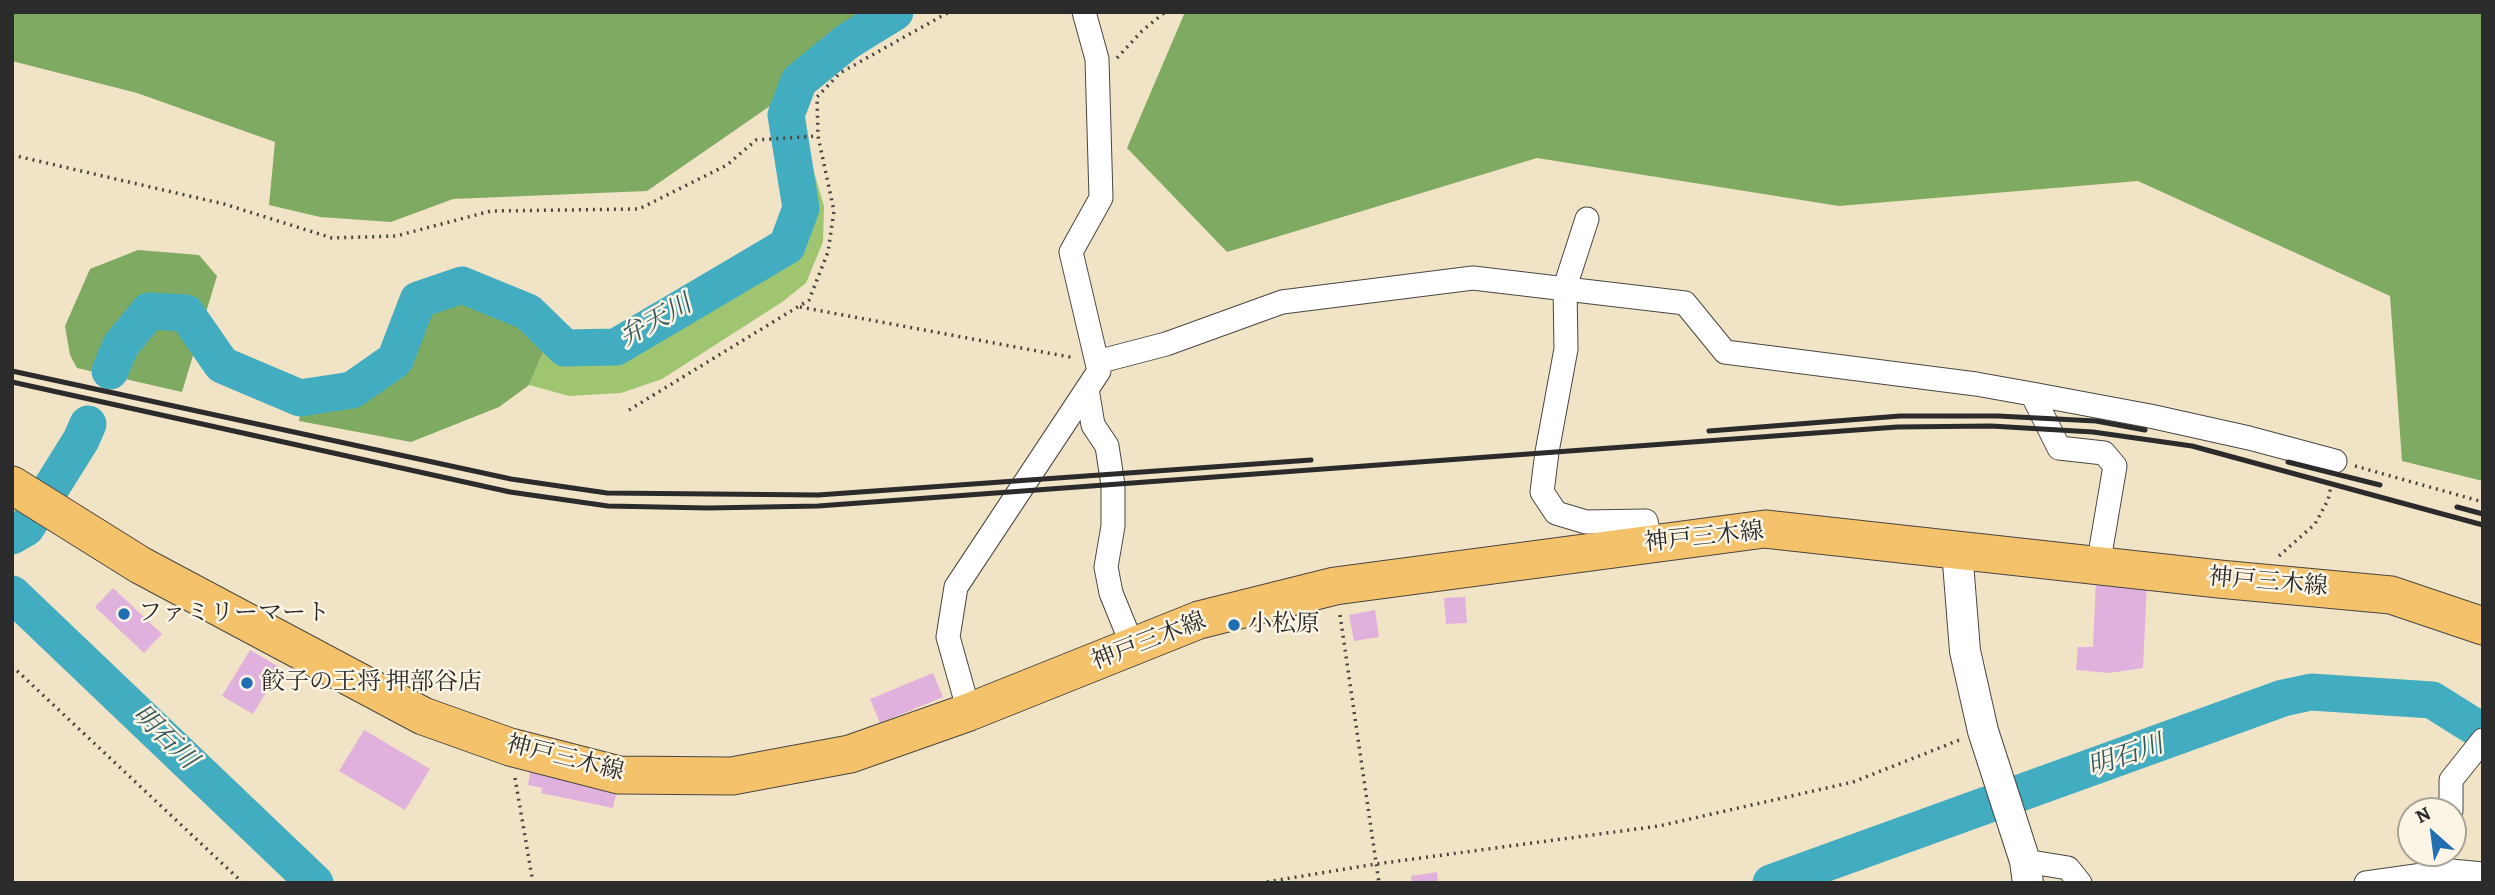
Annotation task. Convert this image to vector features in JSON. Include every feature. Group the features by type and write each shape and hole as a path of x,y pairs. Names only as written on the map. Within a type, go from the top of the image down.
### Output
{"main road":[{"name":"神戸三木線","path":"16,487 140,565 423,716 510,747 619,775 732,776 849,754 970,712 1199,620 1335,586 1765,529 2391,595 2483,626"}],"street":[{"path":"970,712 948,637 956,587 1099,371 1071,252 1101,198 1097,59 1084,12"},
{"path":"1587,219 1565,287 1566,349 1542,492 1556,513 1586,522 1646,521 1651,544"},
{"path":"1097,362 1166,344 1282,302 1473,278 1685,303 1725,352 1976,384 2032,394 2150,416 2335,461"},
{"path":"1087,389 1093,425 1107,446 1113,485 1112,526 1106,567 1111,593 1133,647"},
{"path":"2032,394 2059,448 2104,453 2115,466 2098,566"},
{"path":"1957,551 1965,651 1983,731 2026,872 2068,868 2080,883"},
{"path":"2451,797 2451,780 2483,740"},
{"path":"2366,883 2451,869 2483,874"}],"path":[{"path":"629,410 809,300 828,252 834,211 818,136 817,97 840,73 949,12"},
{"path":"1097,74 1120,56 1142,30 1165,12"},
{"path":"12,155 224,204 331,238 396,236 491,211 639,209 727,165 756,140 818,136"},
{"path":"798,306 1097,362"},
{"path":"2268,582 2272,562 2315,524 2329,500 2335,461 2483,502"},
{"path":"1335,586 1378,883"},
{"path":"12,666 243,883"},
{"path":"1260,883 1672,823 1853,782 1983,731"},
{"path":"510,747 533,883"}],"green space":[{"path":"12,12 906,12 647,191 453,199 391,222 320,217 269,205 275,142 137,93 12,61"},
{"path":"1185,12 2483,12 2483,481 2402,461 2390,296 2138,181 1839,206 1537,158 1227,252 1127,148"},
{"path":"805,142 824,206 823,242 806,283 782,302 662,379 621,393 569,396 529,385 546,345 573,360 640,349 762,276 798,239 808,208 795,146"},
{"path":"138,250 199,255 217,276 182,392 77,368 70,355 65,326 90,269"},
{"path":"458,296 516,314 546,345 529,385 499,407 411,442 299,421 301,408 362,400 401,362 421,317"}],"building":[{"path":"2096,581 2147,583 2143,668 2109,673 2076,670 2078,647 2093,647"},
{"path":"113,588 162,634 144,653 95,607"},
{"path":"1465,597 1467,623 1446,624 1444,598"},
{"path":"1375,610 1379,637 1354,641 1349,615"},
{"path":"250,650 281,668 253,714 222,696"},
{"path":"933,673 943,697 880,723 870,699"},
{"path":"364,730 430,769 405,810 339,771"},
{"path":"530,772 617,790 613,808 541,793 542,788 528,785"},
{"path":"1437,872 1438,883 1412,883 1411,876"}],"waterway":[{"name":"弁天川","path":"110,371 121,345 149,311 186,313 222,365 300,398 352,390 395,360 418,300 462,285 528,312 565,348 616,347 787,246 801,208 786,115 799,81 848,41 895,12"},
{"name":"弁天川","path":"12,536 26,528 81,440 88,424"},
{"name":"明石川","path":"12,594 315,883"},
{"name":"明石川","path":"1771,883 2283,698 2311,692 2432,700 2483,732"}],"railway":[{"path":"12,371 511,479 607,493 818,495 1311,460"},
{"path":"12,382 510,492 608,506 818,506 1897,427 1991,426 2093,432 2192,446 2483,525"},
{"path":"1709,431 1900,416 1998,416 2096,421 2145,430"},
{"path":"2288,462 2380,485"},
{"path":"2457,507 2483,514"}],"place":[{"name":"ファミリーマート","path":"124,614"},
{"name":"小松原","path":"1234,625"},
{"name":"餃子の王将 押部谷店","path":"247,683"}]}
